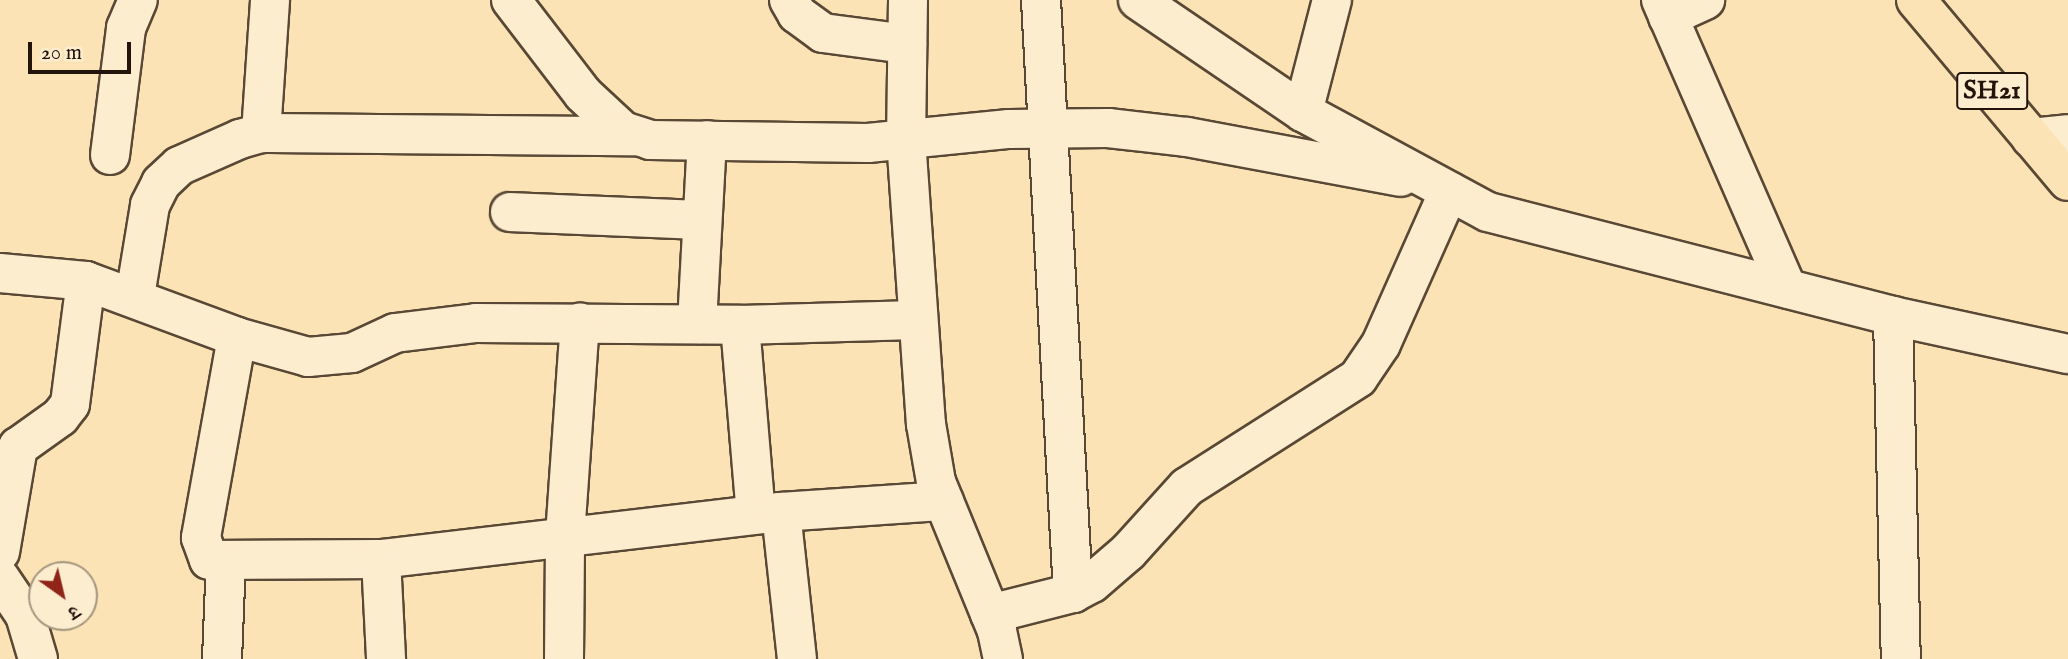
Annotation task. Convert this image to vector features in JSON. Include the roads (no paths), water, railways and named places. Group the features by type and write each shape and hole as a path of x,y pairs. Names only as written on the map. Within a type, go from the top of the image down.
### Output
{"main road":[{"name":"SH21","path":"1916,0 2068,181"}],"street":[{"path":"110,155 126,28 138,0"},
{"path":"261,134 270,0"},
{"path":"511,0 583,94 634,136"},
{"path":"789,0 797,14 823,33 907,44"},
{"path":"908,0 906,139 916,320 930,455 944,501 990,614 1003,659"},
{"path":"1041,0 1073,593"},
{"path":"1138,0 1303,112 1488,212 1527,225 1893,316 2068,354"},
{"path":"1303,112 1332,0"},
{"path":"1705,0 1665,9 1787,289"},
{"path":"135,296 150,205 161,183 178,166 261,134 634,136 869,143 1046,129 1108,128 1187,137 1442,187"},
{"path":"2031,138 2068,134"},
{"path":"697,324 699,220 707,140"},
{"path":"990,614 1073,593 1110,569 1187,487 1363,372 1381,344 1442,187"},
{"path":"510,212 699,220"},
{"path":"0,273 86,281 135,296 237,337 308,357 352,353 395,333 430,326 580,323 740,325 916,320"},
{"path":"0,552 18,447 60,417 70,404 86,281"},
{"path":"1893,316 1901,659"},
{"path":"564,659 565,536 580,323"},
{"path":"740,325 769,513 797,659"},
{"path":"237,337 201,538 209,560 381,559 769,513 944,501"},
{"path":"381,559 386,659"},
{"path":"222,659 226,561"},
{"path":"0,578 25,615 38,659"}]}
